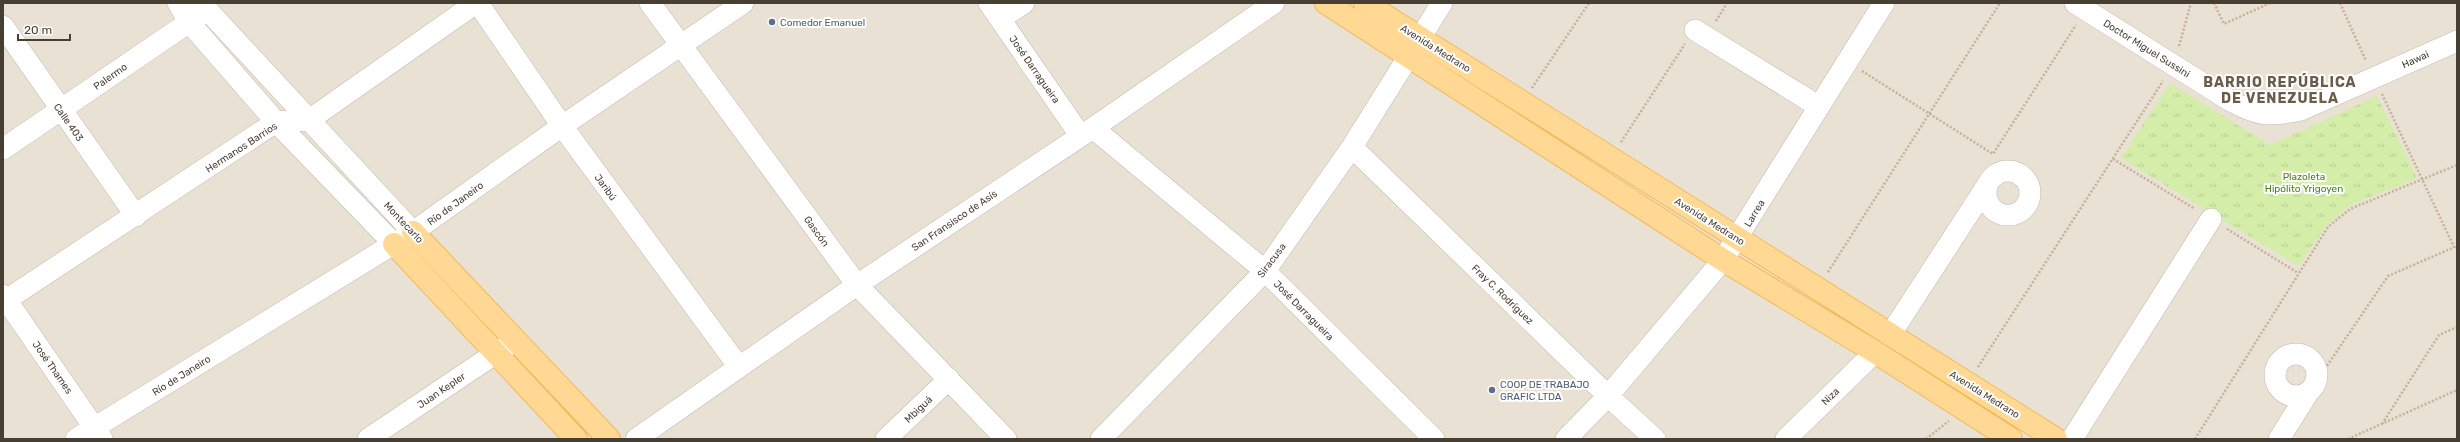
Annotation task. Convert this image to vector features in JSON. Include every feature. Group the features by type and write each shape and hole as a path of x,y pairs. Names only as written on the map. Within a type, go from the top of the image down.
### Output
{"main road":[{"name":"Avenida Medrano","path":"1326,3 1523,102 2056,439"},
{"name":"Avenida Medrano","path":"1365,3 1414,47 1722,260 1875,352 2010,439"},
{"name":"Montecarlo","path":"413,232 576,439"},
{"name":"Montecarlo","path":"394,244 505,347 609,439"}],"street":[{"name":"Montecarlo","path":"178,3 203,10 309,120 413,232"},
{"path":"309,120 477,3"},
{"name":"Jaribú","path":"477,3 562,126 739,367"},
{"name":"Gascón","path":"650,3 857,285 1006,439"},
{"name":"Río de Janeiro","path":"76,439 98,434 413,232 562,126 743,3"},
{"path":"995,11 1024,3"},
{"name":"San Fransisco de Asís","path":"636,439 857,285 1086,132 1274,3"},
{"name":"Siracusa","path":"1101,439 1265,271 1352,147 1442,3"},
{"name":"Larrea","path":"1566,439 1608,396 1722,260 1738,238 1818,106 1884,3"},
{"name":"Doctor Miguel Sussini","path":"2080,7 2228,100 2254,113 2275,115 2301,110 2373,77"},
{"name":"Montecarlo","path":"203,10 276,122 394,244"},
{"name":"Palermo","path":"3,149 60,111 203,10"},
{"name":"José Darragueira","path":"995,11 1086,132 1265,271 1434,439"},
{"name":"Calle 403","path":"3,26 60,111 136,216"},
{"path":"1695,30 1818,106"},
{"name":"Hawai","path":"2373,77 2457,41"},
{"name":"Hermanos Barrios","path":"5,297 136,216 276,122 309,120"},
{"name":"Fray C. Rodríguez","path":"1352,147 1608,396 1656,439"},
{"path":"1890,335 1988,184"},
{"path":"2072,439 2211,219"},
{"name":"José Thames","path":"5,297 98,434"},
{"name":"Juan Kepler","path":"368,439 505,347"},
{"name":"Niza","path":"1786,439 1875,352"},
{"name":"Mbiguá","path":"886,439 949,379"},
{"path":"2278,439 2312,387"}],"path":[{"path":"1523,102 1589,3"},
{"path":"1817,289 2000,3"},
{"path":"1968,382 2174,65 2191,3"},
{"path":"2214,3 2224,24 2270,3"},
{"path":"2312,387 2388,276 2456,247 2373,77 2340,3"},
{"path":"1846,61 1993,154 2080,7"},
{"path":"1610,157 1695,30"},
{"path":"2195,439 2328,227 2350,209 2424,180 2457,165"},
{"path":"2382,424 2439,335 2457,327"},
{"path":"2348,439 2457,390"},
{"path":"1926,439 1963,410"}],"shaded area":[{"path":"3,3 2457,3 2457,439 3,439"}],"green space":[{"name":"Plazoleta Hipólito Yrigoyen","path":"2170,83 2270,145 2377,96 2417,178 2348,206 2325,227 2298,266 2121,158"}],"place":[{"name":"Comedor Emanuel","path":"772,22"},
{"name":"COOP DE TRABAJO GRAFIC LTDA","path":"1492,390"}],"district":[{"name":"BARRIO REPÚBLICA DE VENEZUELA","path":"2280,90"}]}
